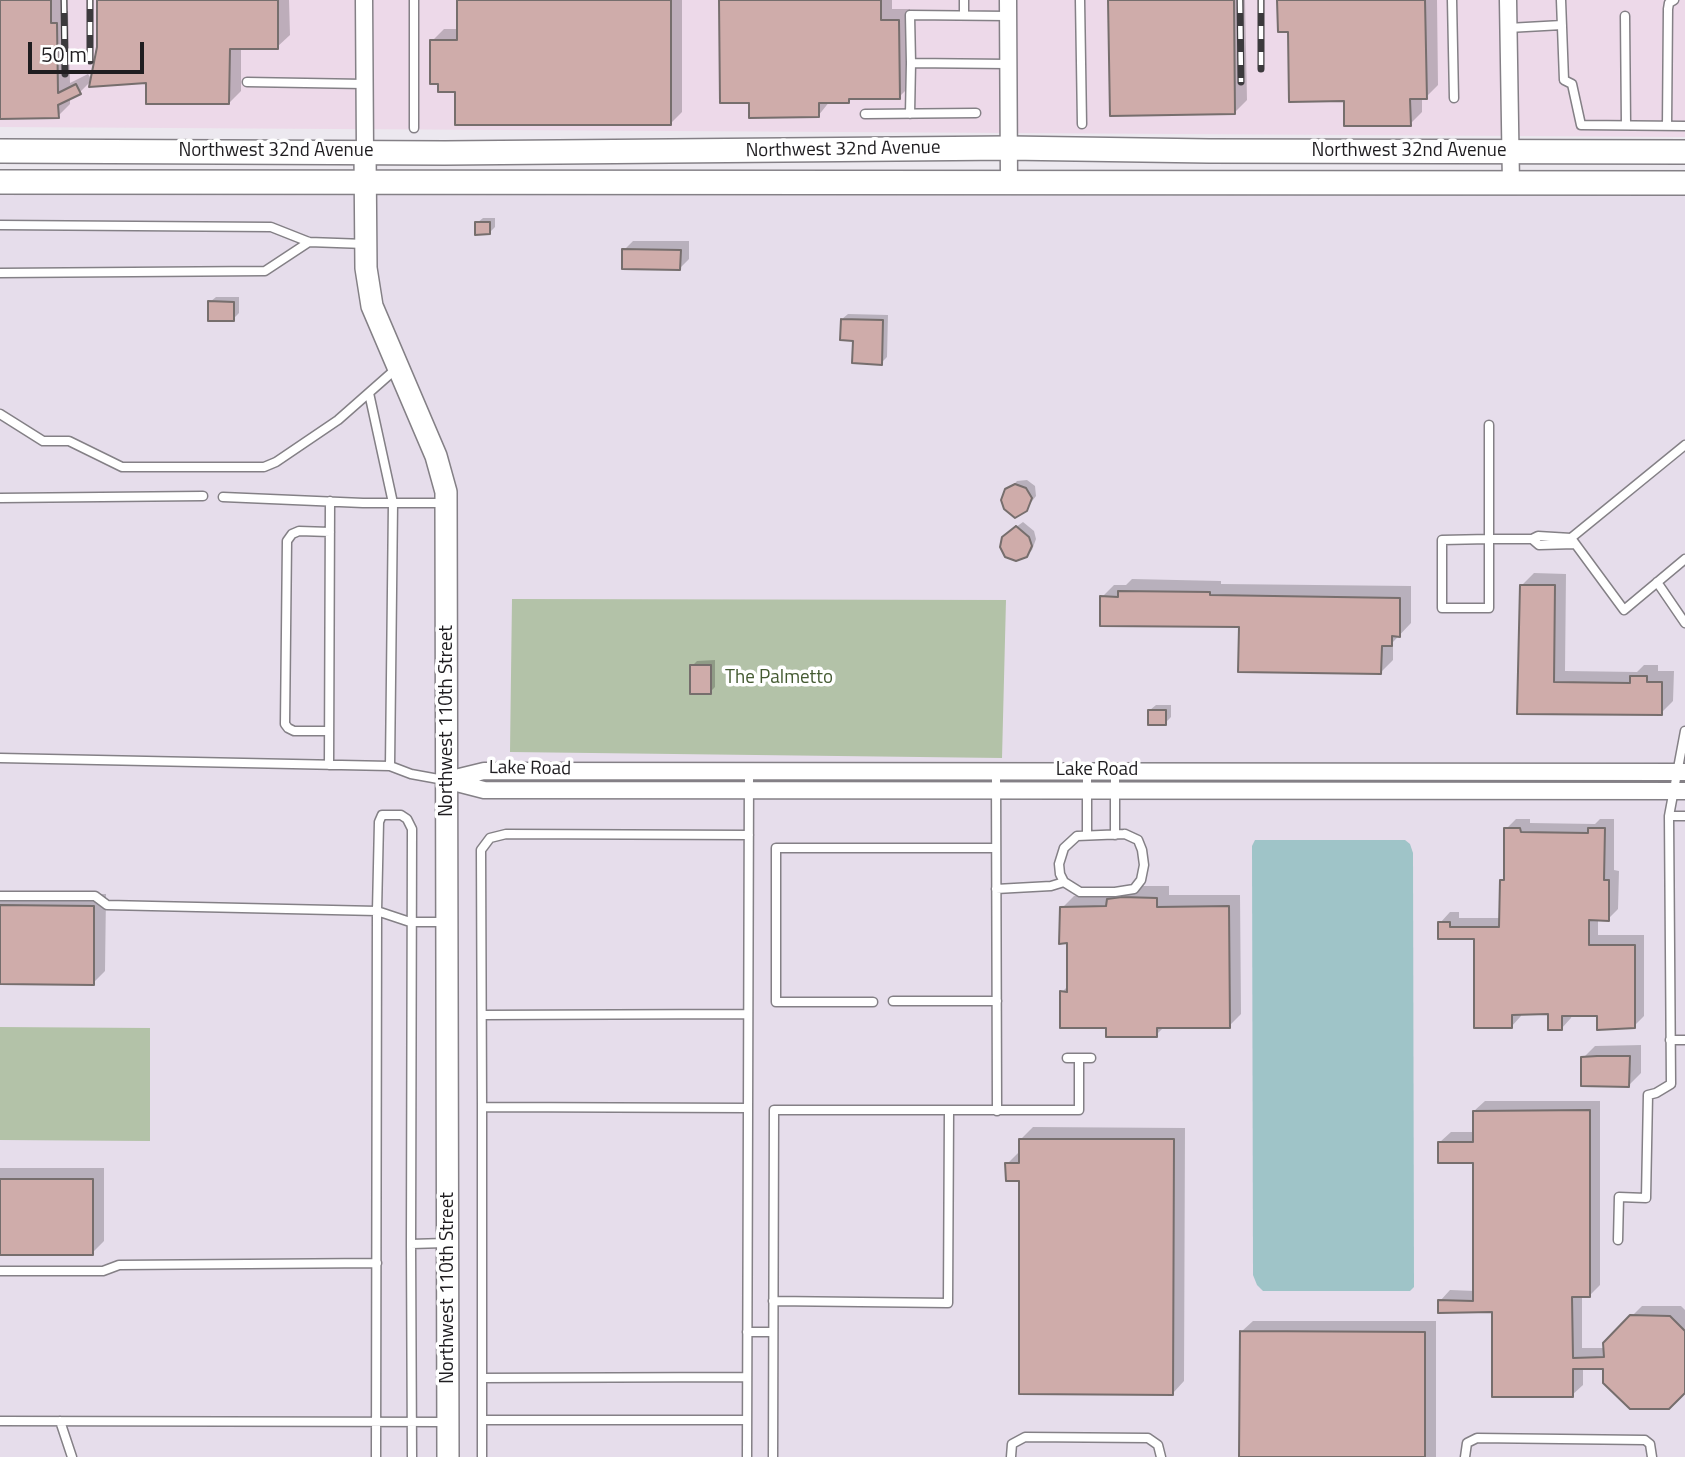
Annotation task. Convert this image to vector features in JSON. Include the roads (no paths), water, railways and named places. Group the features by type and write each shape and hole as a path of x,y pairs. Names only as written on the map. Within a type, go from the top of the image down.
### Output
{"main road":[{"name":"Northwest 32nd Avenue","path":"0,151 445,153 1009,148 1685,152"},
{"name":"Northwest 32nd Avenue","path":"0,181 1685,183"}],"street":[{"name":"Northwest 110th Street","path":"364,0 365,244 372,306 436,456 446,492 448,1457"},
{"path":"1508,0 1511,184"},
{"path":"1008,8 1009,183"},
{"name":"Lake Road","path":"447,780 484,771 1681,772"},
{"name":"Lake Road","path":"447,780 484,790 1679,791"}],"lane":[{"path":"414,0 414,128"},
{"path":"964,0 964,15"},
{"path":"1080,0 1082,124"},
{"path":"1452,0 1454,98"},
{"path":"1561,0 1564,80 1572,84 1581,125 1685,126"},
{"path":"1667,126 1668,9 1669,3 1675,0"},
{"path":"910,114 910,15 964,15 1008,8"},
{"path":"1625,16 1626,125"},
{"path":"1508,28 1562,25"},
{"path":"911,63 1008,64"},
{"path":"247,82 364,84"},
{"path":"865,114 976,113"},
{"path":"0,225 271,227 309,242 365,244"},
{"path":"0,273 265,271 309,242"},
{"path":"0,414 43,441 69,441 122,467 264,467 276,462 338,419 397,368"},
{"path":"369,393 393,503 390,766"},
{"path":"1489,425 1489,539 1489,608 1441,608 1442,540 1489,539 1532,539 1538,536 1573,541 1623,610 1685,559"},
{"path":"1573,541 1685,445"},
{"path":"0,498 203,496"},
{"path":"223,497 330,502 446,503"},
{"path":"329,765 330,502"},
{"path":"329,731 294,731 288,729 285,724 287,541 292,534 299,531 330,532"},
{"path":"1657,582 1685,623"},
{"path":"1618,1240 1619,1197 1646,1198 1648,1096 1671,1084 1669,816 1679,791 1685,731"},
{"path":"0,758 390,766 411,774 447,780"},
{"path":"747,1457 749,771"},
{"path":"996,771 997,1111"},
{"path":"1087,771 1087,835"},
{"path":"1115,771 1115,835"},
{"path":"376,1457 379,822 382,815 401,815 407,819 412,829 412,1457"},
{"path":"1669,816 1685,816"},
{"path":"482,1457 481,850 490,838 506,834 749,835"},
{"path":"1125,834 1138,840 1144,866 1141,880 1134,889 1080,892 1064,882 1059,864 1064,848 1077,836 1087,835 1125,834"},
{"path":"873,1002 776,1002 776,848 996,848"},
{"path":"996,889 1051,886 1064,882"},
{"path":"0,896 95,896 107,905 377,911 410,922 447,922"},
{"path":"893,1001 997,1001"},
{"path":"482,1015 748,1014"},
{"path":"1670,1040 1685,1040"},
{"path":"1067,1058 1091,1058"},
{"path":"772,1457 774,1110 1079,1110 1079,1058"},
{"path":"482,1107 748,1108"},
{"path":"773,1301 948,1303 949,1111"},
{"path":"411,1244 448,1243"},
{"path":"0,1271 103,1271 119,1265 377,1263"},
{"path":"747,1332 773,1332"},
{"path":"482,1378 747,1377"},
{"path":"482,1420 747,1420"},
{"path":"0,1421 449,1422"},
{"path":"60,1421 72,1457"},
{"path":"1011,1457 1012,1444 1025,1437 1148,1437 1158,1445 1161,1457"},
{"path":"1465,1457 1467,1443 1477,1438 1645,1440 1650,1444 1652,1457"}],"water":[{"path":"1255,840 1405,840 1410,844 1413,853 1414,1287 1410,1291 1263,1291 1253,1275 1252,846"}],"railway":[{"path":"64,0 65,74"},
{"path":"90,0 90,61"},
{"path":"1240,0 1241,82"},
{"path":"1261,0 1261,69"}],"park label":[{"name":"The Palmetto","path":"779,678"}]}
